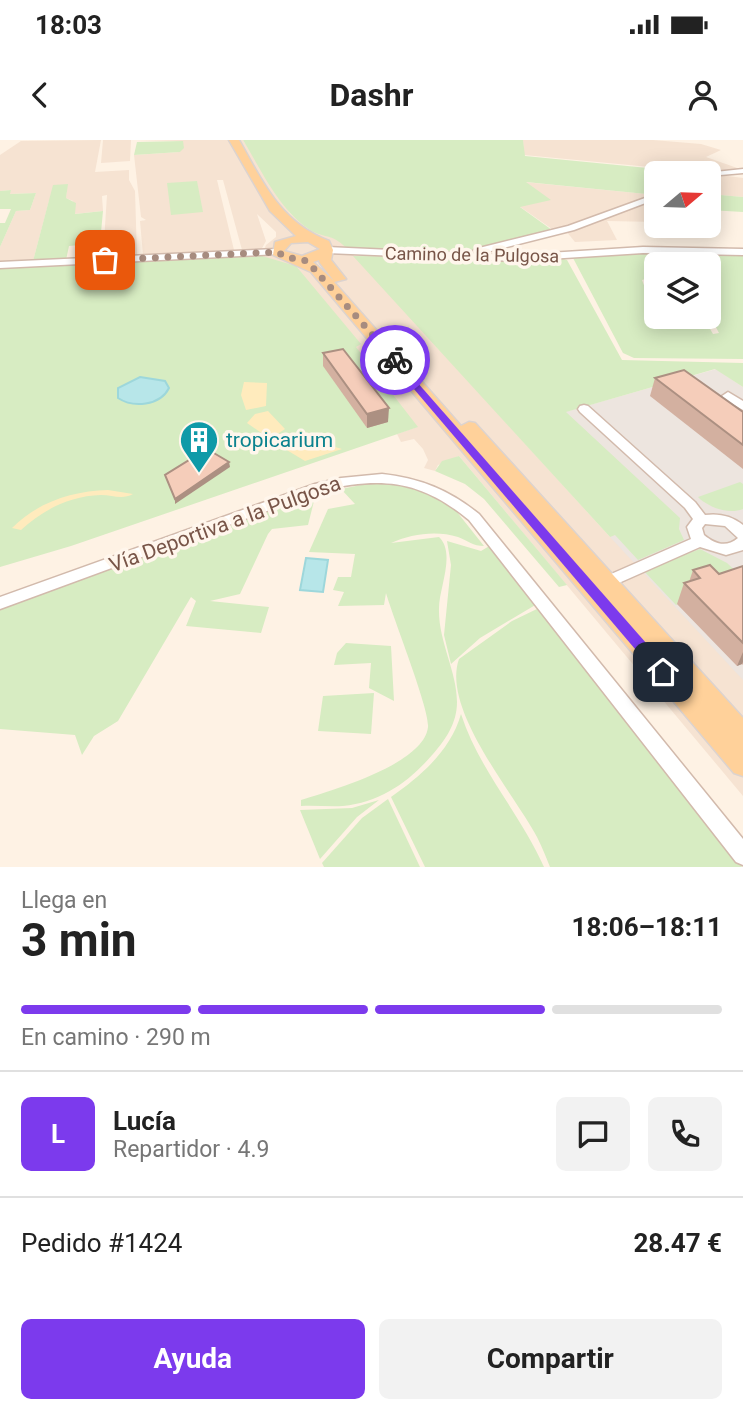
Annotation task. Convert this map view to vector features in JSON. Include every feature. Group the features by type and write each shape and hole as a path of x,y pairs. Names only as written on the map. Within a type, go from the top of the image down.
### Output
{"main road":[{"path":"224,140 281,242 286,257 313,265 743,765"},
{"path":"234,140 274,207 295,230 325,244 325,260 331,270 743,735"},
{"path":"281,242 309,238"},
{"path":"300,259 326,251"}],"street":[{"path":"721,172 743,171"},
{"path":"446,255 533,239 644,199"},
{"path":"0,265 281,242"},
{"name":"Camino de la Pulgosa","path":"326,251 517,258 643,250 743,252"},
{"path":"728,396 743,406"},
{"path":"584,409 690,505 701,520"},
{"name":"Vía Deportiva a la Pulgosa","path":"0,603 320,486 372,478 429,487 448,495 474,517 743,855"},
{"path":"720,519 741,539 714,548 701,541 694,531 701,520 720,519"},
{"path":"607,582 701,541"}],"shaded area":[{"path":"101,140 95,172 129,170 129,180 135,191 137,256 103,257 107,195 102,196 103,211 74,214 73,201 66,198 67,184 49,201 33,261 0,263 0,247 16,211 30,210 36,193 9,194 11,190 0,191 0,155 21,141"},
{"path":"103,140 131,140 130,161 101,163"},
{"path":"137,140 243,140 290,213 308,229 340,240 610,537 565,412 743,387 743,796 459,456 438,465 435,471 424,468 428,460 423,449 414,439 401,442 397,434 417,427 134,261 262,255 266,245 276,237 276,232 257,214 266,241 261,250 242,250 223,180 217,180 234,250 143,255 140,221 146,220 141,217 134,155 180,152 182,141"},
{"path":"523,140 653,140 701,144 721,150 706,157 717,161 644,161 644,166 524,155"},
{"path":"721,162 740,169 721,172"},
{"path":"721,175 743,178 743,197 721,195"},
{"path":"524,182 644,194 644,222 607,221 617,240 575,242 566,231 552,229 519,206"},
{"path":"716,369 743,387 743,680 610,537 672,511 565,412"}],"green space":[{"path":"243,140 523,140 525,156 644,168 644,194 526,182 551,200 520,207 552,230 504,246 467,252 349,251 338,241 307,228 287,210"},
{"path":"183,141 184,148 180,152 134,155 137,142"},
{"path":"197,181 203,212 171,215 167,183"},
{"path":"68,184 66,198 76,203 75,214 103,211 100,243 69,246 66,260 33,261 53,185"},
{"path":"11,190 10,194 36,193 30,210 16,211 0,247 0,223 5,223 11,209 0,209 0,191"},
{"path":"721,195 743,197 743,212 721,211"},
{"path":"644,252 644,329 710,329 713,334 719,333 717,329 721,329 721,253 743,253 743,359 634,358 623,353 573,258"},
{"path":"262,256 296,266 361,344 356,347 418,427 71,546 0,567 0,266"},
{"path":"353,256 561,258 567,260 622,360 743,363 743,387 715,369 566,412 680,518 679,529 684,540 638,560 615,535 610,537"},
{"path":"459,456 567,585 559,587 484,499 465,484 435,471 442,461"},
{"path":"376,482 420,487 453,507 484,546 458,537 432,533 391,543 439,537 444,544 446,561 439,620 456,690 455,717 433,754 393,789 357,804 301,806 301,800 375,774 394,764 411,753 423,740 428,727 417,684 386,593 384,605 338,606 344,592 333,590 338,577 351,577 355,554 309,552 328,509 355,504 341,489"},
{"path":"740,482 743,484 743,509 719,509 698,497"},
{"path":"316,493 308,525 272,529 240,594 210,601 269,607 261,633 186,626 196,601 191,597 118,721 94,736 82,755 75,735 0,729 0,607"},
{"path":"447,541 481,551 491,545 537,604 480,638 451,664 444,635 451,565"},
{"path":"700,549 727,563 743,578 676,605 643,570"},
{"path":"539,608 742,867 550,867 527,819 470,726 460,702 456,679 459,659 512,621"},
{"path":"346,643 391,646 394,701 369,688 371,663 334,665 337,653"},
{"path":"374,693 371,734 318,731 323,696"},
{"path":"461,714 478,754 544,867 425,867 391,797 434,761 450,739"},
{"path":"388,799 420,867 324,867 322,863 362,818"},
{"path":"379,800 357,817 320,859 300,810 352,808"}],"sand":[{"path":"244,382 267,383 266,406 246,410 241,395"},
{"path":"268,411 285,429 270,439 247,423 255,414"},
{"path":"291,434 342,449 305,461 275,443"},
{"path":"108,490 133,494 125,497 89,496 67,501 38,516 21,530 12,528 33,511 56,500 81,493"}],"water":[{"path":"140,377 165,381 169,388 159,399 146,404 131,403 118,398 118,388"},
{"path":"306,558 328,560 323,592 300,590"}],"building":[{"path":"343,349 389,408 367,414 323,353"},
{"path":"684,370 743,412 743,445 655,378"},
{"name":"tropicarium","path":"207,449 229,462 175,499 165,475"},
{"path":"710,565 719,574 743,566 743,643 684,583 700,578 693,570"}],"way so far":[{"path":"105,260 277,252 286,257 307,261 395,360"}],"place":[{"name":"tropicarium","path":"199,474"}],"route":[{"path":"395,360 663,672"}]}
